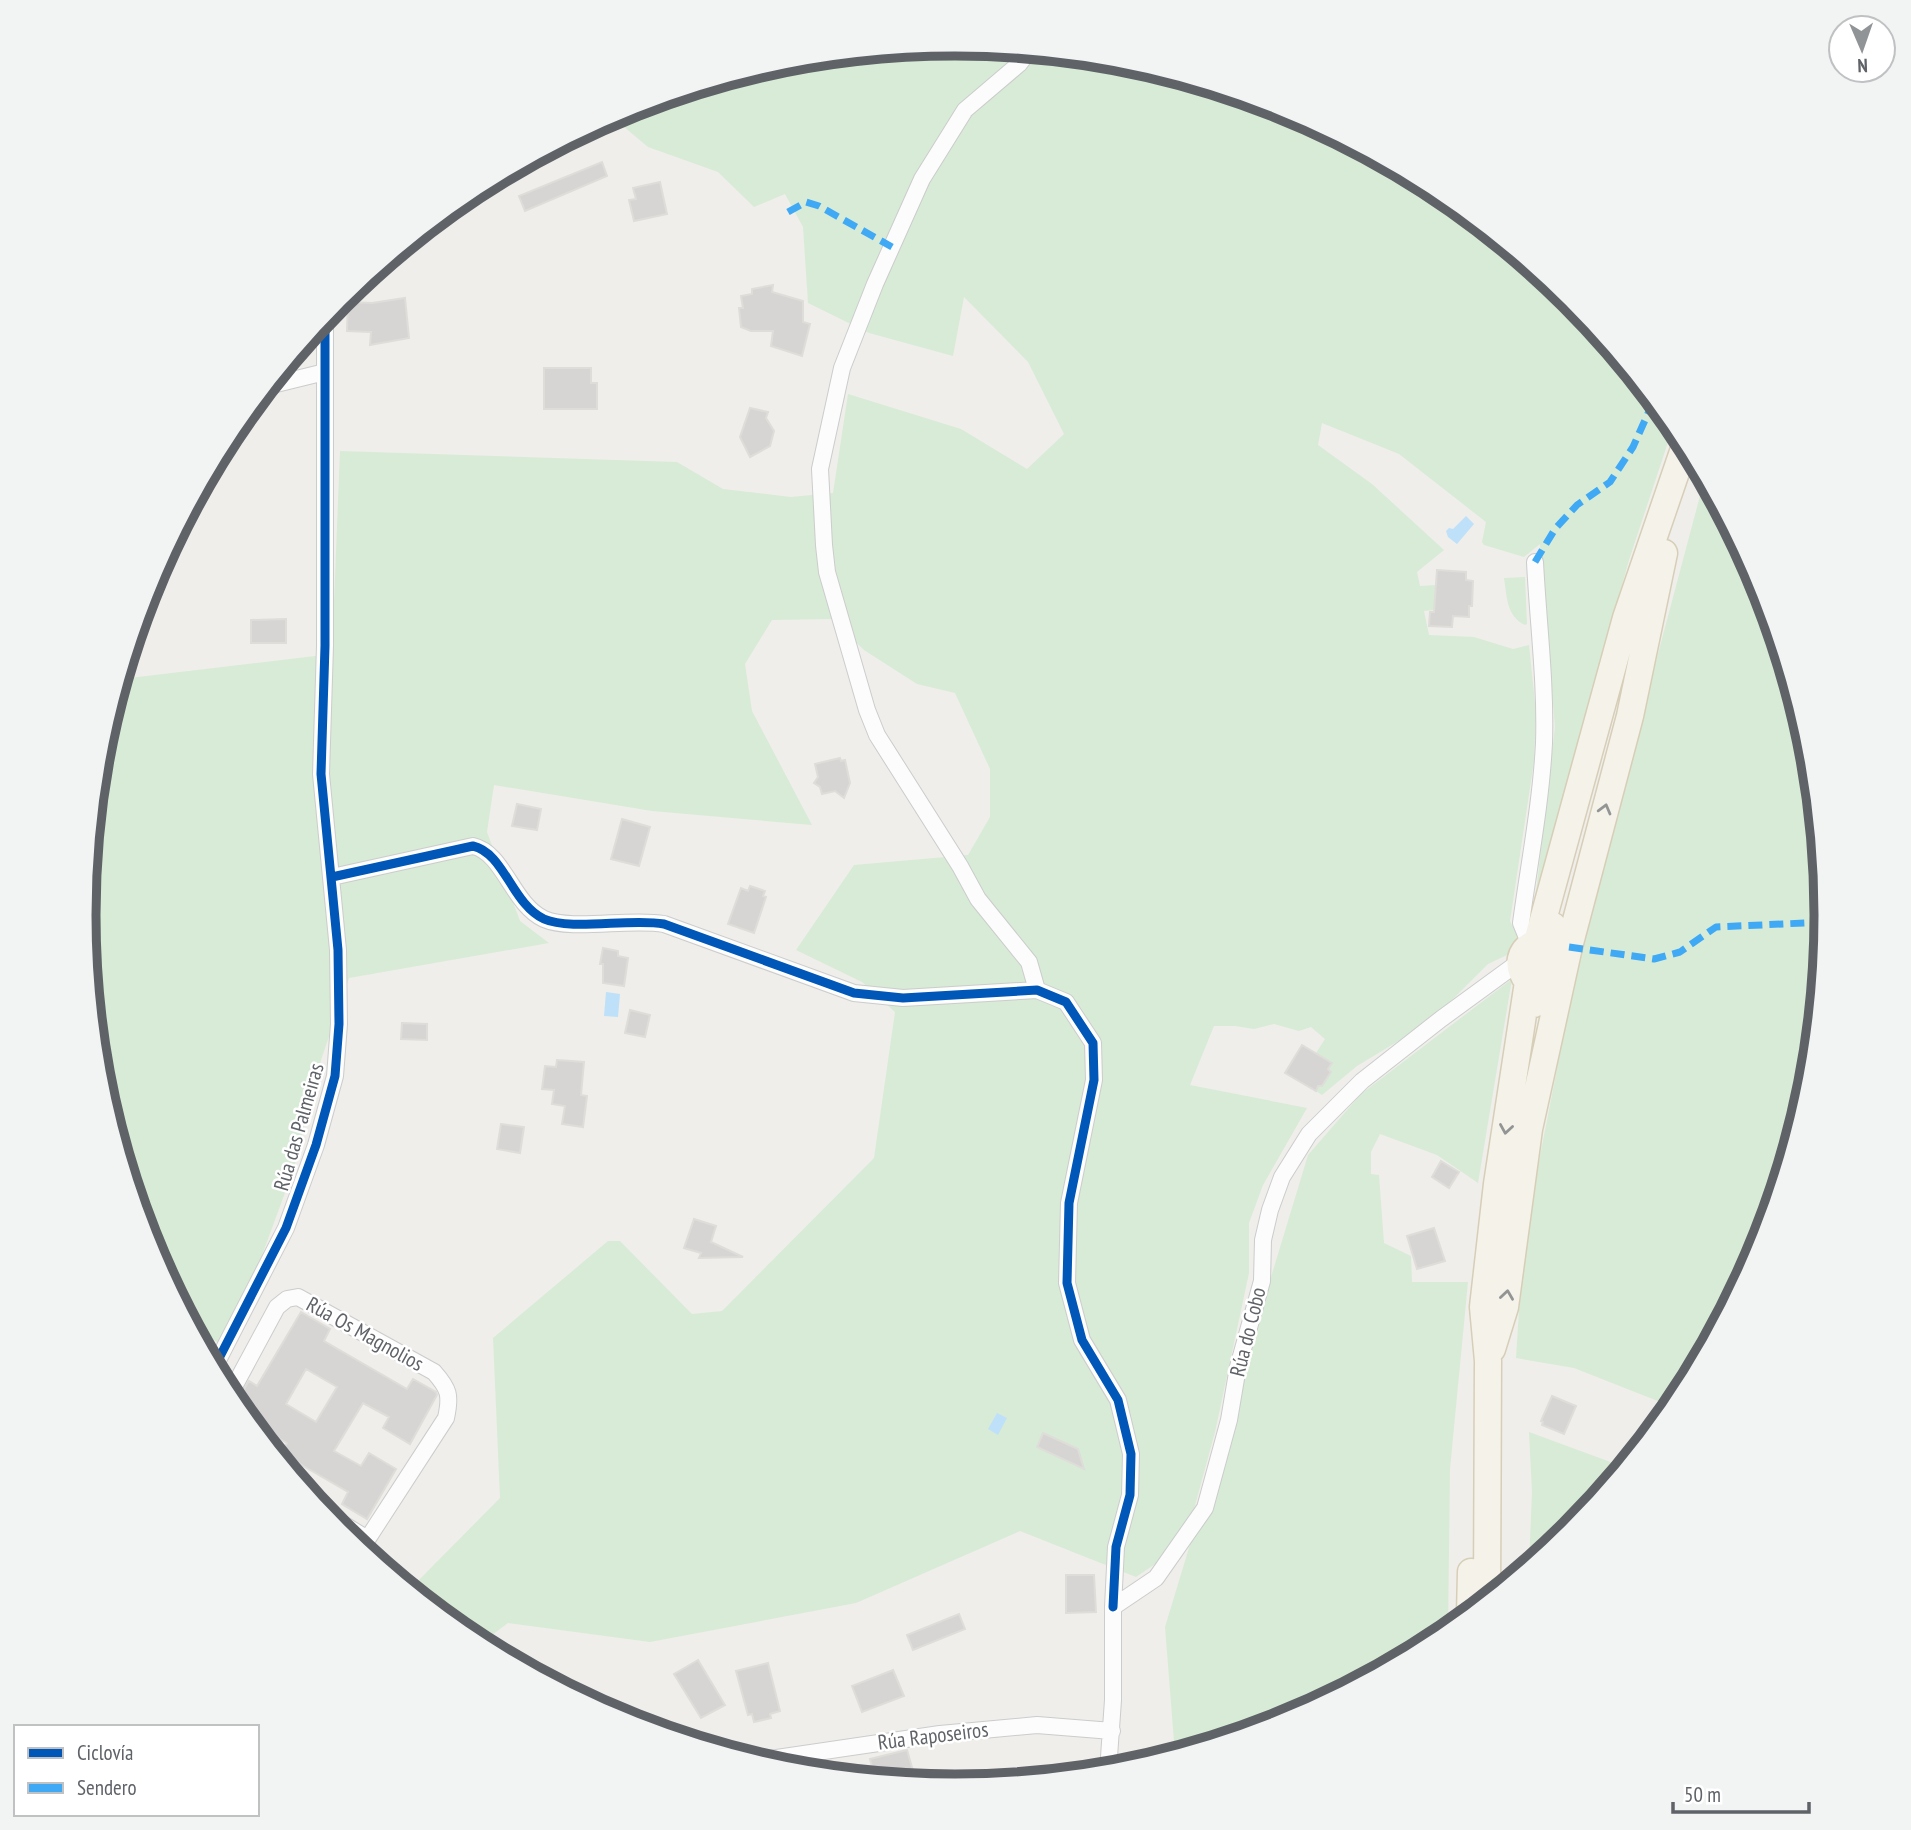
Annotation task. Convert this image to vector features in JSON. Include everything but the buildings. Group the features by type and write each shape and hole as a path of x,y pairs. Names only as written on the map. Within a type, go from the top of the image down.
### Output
{"main road":[{"path":"1487,1589 1489,1361 1483,1307 1497,1184 1517,1062 1544,950 1659,528 1682,458"},
{"path":"1489,1361 1505,1307 1529,1129 1529,1083 1544,950 1574,880 1595,843 1630,716 1684,460"},
{"path":"1470,1602 1471,1551 1486,1521"}],"street":[{"path":"1023,59 965,110 922,179 875,284 842,369 820,469 827,572 867,710 877,735 978,899 1029,962 1037,990"},
{"name":"Rúa das Palmeiras","path":"220,1358 286,1228 316,1146 335,1076 339,1000 338,950 321,774 325,646 325,333"},
{"path":"282,383 325,372"},
{"path":"1535,562 1544,684 1544,744 1521,923 1544,950"},
{"path":"332,877 473,846 483,848 493,858 520,900 546,920 567,924 646,921 664,924 854,993 883,998 1037,990 1066,1002 1093,1043 1094,1080 1069,1203 1067,1283 1082,1340 1118,1400 1131,1454 1130,1495 1116,1547 1109,1760"},
{"name":"Rúa do Cobo","path":"1113,1607 1156,1578 1205,1508 1230,1420 1238,1367 1262,1281 1263,1240 1270,1210 1282,1177 1309,1134 1362,1081 1441,1018 1544,950"},
{"name":"Rúa Os Magnolios","path":"236,1383 277,1307 287,1299 298,1297 434,1372 445,1385 450,1399 446,1418 366,1539"},
{"name":"Rúa Raposeiros","path":"784,1756 940,1734 1037,1725 1112,1731"}],"green space":[{"path":"956,56 1012,58 1068,63 1178,85 1284,121 1385,171 1433,201 1522,269 1563,308 1637,392 1670,437 1629,560 1578,743 1532,927 1555,727 1540,544 1524,557 1484,545 1482,542 1486,522 1399,454 1322,423 1318,445 1372,484 1444,550 1417,572 1420,586 1436,585 1434,610 1424,611 1429,635 1474,637 1513,649 1529,645 1536,713 1534,761 1510,921 1521,943 1509,954 1488,964 1449,1003 1400,1040 1357,1066 1322,1095 1316,1091 1331,1073 1328,1069 1332,1063 1316,1053 1325,1039 1311,1027 1299,1031 1274,1024 1254,1029 1214,1026 1190,1085 1307,1108 1263,1185 1249,1223 1249,1273 1215,1432 1193,1513 1158,1562 1136,1577 1020,1531 856,1603 650,1642 508,1623 490,1636 416,1583 500,1498 493,1338 608,1241 620,1241 692,1314 722,1311 874,1158 895,1012 862,982 796,950 854,865 968,855 990,817 990,769 955,693 917,684 864,650 832,619 772,620 745,664 752,711 812,825 652,811 494,785 487,832 520,921 549,943 349,978 321,1060 293,1171 261,1258 221,1344 208,1337 185,1295 142,1191 113,1083 98,971 96,915 104,803 113,747 126,693 130,678 332,654 340,451 677,462 723,489 791,497 833,493 848,394 961,429 1027,469 1064,434 1028,362 964,297 953,356 869,333 808,303 803,227 785,194 754,207 718,172 648,147 621,124 733,85 843,63"},
{"path":"1701,490 1726,535 1769,639 1798,747 1813,859 1813,971 1798,1083 1769,1191 1726,1295 1699,1345 1662,1403 1574,1368 1516,1358 1532,1197 1583,936"},
{"path":"1525,577 1525,625 1511,611 1504,578"},
{"path":"1512,979 1478,1183 1437,1155 1380,1134 1371,1152 1371,1174 1379,1175 1384,1243 1411,1256 1412,1282 1468,1282 1450,1469 1448,1618 1385,1659 1284,1709 1174,1746 1165,1627 1308,1155 1361,1094"},
{"path":"1529,1432 1615,1464 1563,1522 1529,1554 1532,1492"}],"water":[{"path":"1466,516 1474,524 1457,544 1448,537 1446,531 1453,529"},
{"path":"606,992 620,994 618,1017 604,1016"},
{"path":"997,1413 1007,1418 998,1435 988,1429"}],"marked path":[{"path":"788,212 806,202 819,206 892,247"},
{"path":"1535,562 1555,529 1577,505 1610,482 1633,447 1650,410"},
{"path":"1569,947 1654,959 1680,952 1716,927 1814,923"}],"cycle path":[{"path":"220,1357 286,1228 316,1145 335,1076 339,1024 338,950 321,774 325,646 325,333"},
{"path":"332,877 473,846 493,858 524,902 544,919 569,924 664,924 854,993 903,998 1037,990 1066,1002 1093,1043 1094,1080 1069,1203 1067,1283 1082,1340 1118,1400 1131,1454 1130,1495 1116,1547 1113,1607"}]}
